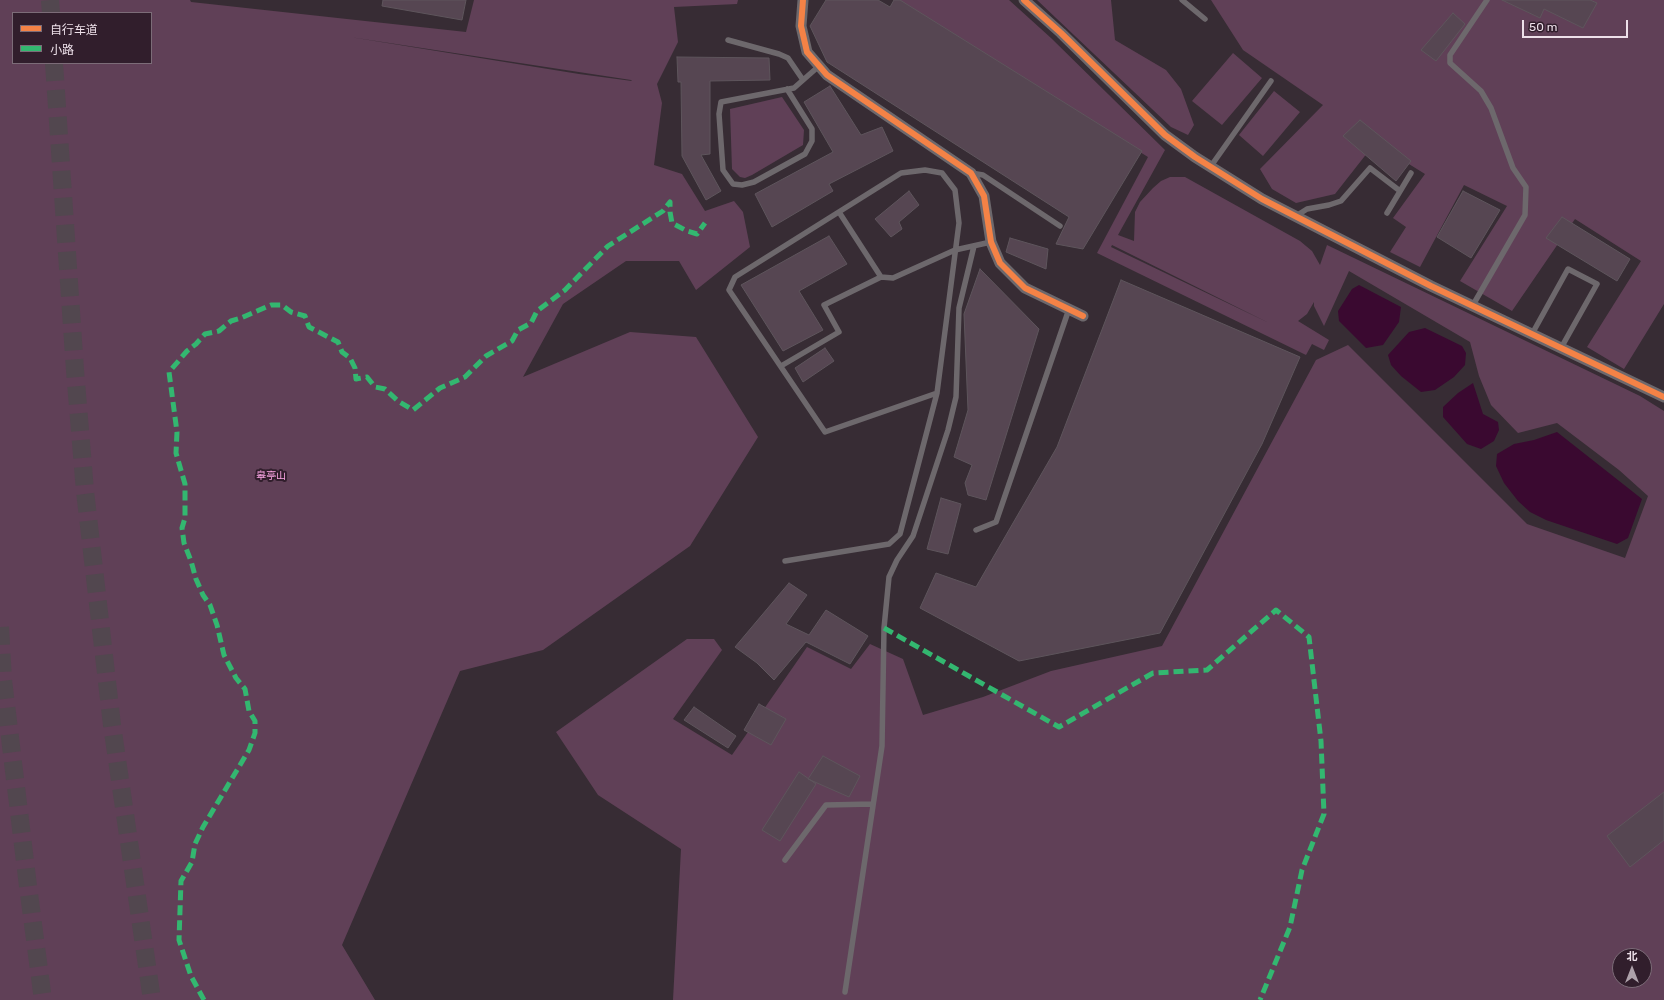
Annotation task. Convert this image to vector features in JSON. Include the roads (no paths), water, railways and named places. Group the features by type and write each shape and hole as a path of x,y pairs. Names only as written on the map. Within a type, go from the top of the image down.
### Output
{"street":[{"path":"803,0 801,26 807,52 827,75 971,173 984,196 991,242 1000,263 1025,288 1084,316"},
{"path":"1024,0 1061,33 1165,135 1262,199 1473,305 1664,397"}],"lane":[{"path":"1182,0 1205,19"},
{"path":"1473,305 1525,215 1526,187 1513,168 1491,108 1482,91 1450,63 1450,54 1487,0"},
{"path":"728,40 779,54 788,58 803,80"},
{"path":"787,89 812,130 812,141 805,154 754,182 742,185 733,184 724,170 719,114 721,102 787,89 794,88 819,66"},
{"path":"1211,166 1271,81"},
{"path":"1296,216 1307,209 1341,201 1370,168 1400,191"},
{"path":"785,561 889,544 900,534 937,393 959,223 955,190 942,173 925,170 901,173 735,277 729,290 825,432 937,393"},
{"path":"971,173 983,175 1060,226"},
{"path":"1387,213 1411,173"},
{"path":"839,212 881,277"},
{"path":"780,366 839,332 824,305 881,277 893,278 955,250 991,242"},
{"path":"845,992 882,746 884,628 889,577 897,560 913,536 948,430 956,397 959,308 974,246"},
{"path":"1532,334 1568,269 1597,284 1562,348"},
{"path":"976,530 996,522 1069,309"},
{"path":"785,860 826,805 873,804"}],"tunnel":[{"path":"50,0 51,12"},
{"path":"54,64 75,370 85,491 112,725 152,1000"},
{"path":"0,627 3,680 43,1000"}],"park label":[{"name":"皋亭山","path":"271,476"}]}
